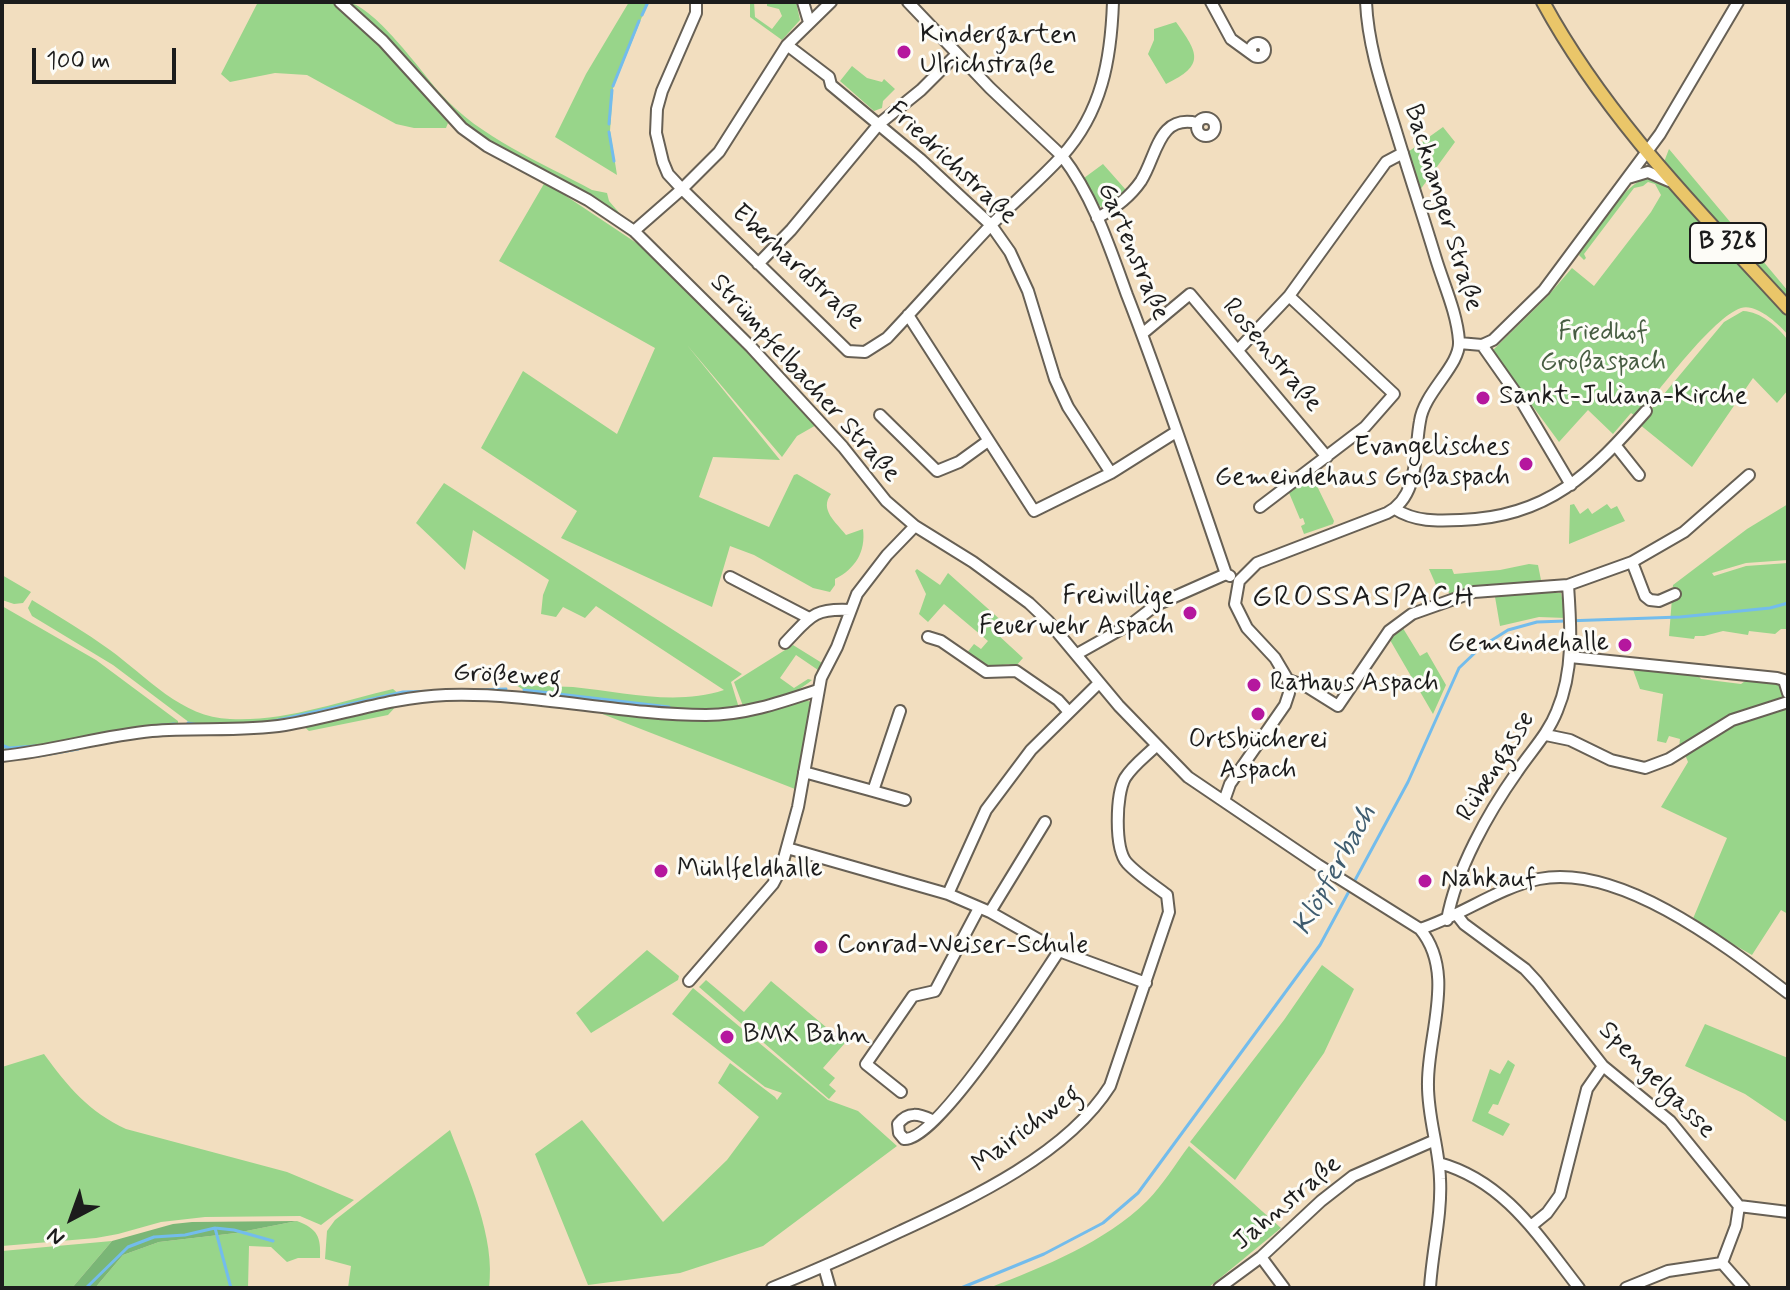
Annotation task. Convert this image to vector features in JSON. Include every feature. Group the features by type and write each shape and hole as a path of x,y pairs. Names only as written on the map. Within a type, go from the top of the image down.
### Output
{"main road":[{"name":"B 328","path":"1543,2 1589,75 1647,151 1788,308"}],"street":[{"name":"Strümpfelbacher Straße","path":"340,2 383,41 462,128 487,146 588,200 634,231 751,347 843,447 886,501 915,526 999,579 1048,621 1099,683 1188,777 1420,929"},
{"name":"Eberhardstraße","path":"696,2 696,13 662,91 655,121 668,174 848,351 865,352 887,338 1078,136 1102,87 1111,49 1113,2"},
{"path":"803,2 809,22"},
{"path":"634,231 719,152 787,45 831,2"},
{"name":"Gartenstraße","path":"908,2 1071,167 1097,218 1142,334 1226,574"},
{"path":"1211,2 1231,39 1253,55"},
{"name":"Backnanger Straße","path":"1366,2 1368,32 1450,302 1459,343 1454,360 1425,399 1410,489 1395,509"},
{"path":"1459,343 1482,345 1501,333 1544,290 1678,106 1738,2"},
{"name":"Friedrichstraße","path":"787,45 829,77 831,85 991,225 1010,252 1028,291 1055,379 1068,407 1111,473"},
{"path":"758,264 791,230 879,124 921,90 957,54"},
{"path":"1097,218 1110,211 1138,185 1167,128 1180,121 1197,123"},
{"path":"1238,350 1289,296 1386,162 1403,153"},
{"path":"1624,182 1633,175 1648,172 1676,186"},
{"name":"Rosenstraße","path":"1142,334 1190,294 1327,457"},
{"path":"1260,507 1365,427 1394,394 1289,296"},
{"path":"908,315 1034,511 1111,473 1176,432"},
{"path":"1482,345 1520,399 1571,485"},
{"path":"1224,801 1230,784 1285,705 1289,693 1288,680 1275,658 1247,628 1235,604 1239,581 1257,563 1395,509 1415,519 1488,519 1524,511 1571,485 1616,446 1646,411"},
{"path":"880,415 937,471 959,462 988,441"},
{"path":"1616,446 1639,475"},
{"path":"1288,680 1306,686 1338,706 1389,631 1412,614 1474,592 1568,585 1632,562 1684,532 1749,475"},
{"path":"689,981 773,884 781,869 804,772 818,690 850,610 867,579 915,526"},
{"path":"1632,562 1645,596 1650,600 1659,601 1675,594"},
{"path":"1077,654 1134,622 1156,605 1226,574 1239,581"},
{"path":"730,577 809,618"},
{"name":"Rübengasse","path":"1452,917 1453,891 1472,850 1510,781 1534,746 1546,735 1558,708 1570,657 1568,585"},
{"path":"785,643 809,618 826,609 850,610"},
{"path":"928,637 941,641 986,672 1016,671 1058,700 1068,711"},
{"path":"1570,657 1777,678 1784,680 1788,693"},
{"path":"948,894 986,810 1031,750 1099,683"},
{"name":"Größeweg","path":"2,756 151,731 282,726 408,698 448,695 520,697 707,715 769,707 818,690"},
{"path":"1546,735 1570,740 1611,760 1645,768 1669,759 1732,720 1788,702"},
{"path":"873,791 900,711"},
{"name":"Mairichweg","path":"772,1288 986,1191 1055,1143 1100,1102 1110,1086 1169,912 1167,895 1126,862 1118,845 1123,781 1156,746"},
{"path":"804,772 905,800"},
{"path":"901,1092 866,1064 913,996 935,991 984,910 1045,822"},
{"path":"787,848 948,894 1059,951 1146,983"},
{"path":"1430,1288 1441,1183 1433,1141 1428,1080 1439,987 1433,951 1420,929 1499,893 1536,880 1570,877 1624,891 1677,917 1736,954 1788,993"},
{"name":"Spengelgasse","path":"1452,917 1525,969 1603,1066 1670,1121 1739,1206"},
{"path":"932,1120 961,1091 992,1052 1059,951"},
{"path":"1531,1226 1547,1213 1560,1195 1587,1089 1603,1066"},
{"name":"Jahnstraße","path":"1219,1288 1261,1257 1353,1176 1433,1141"},
{"path":"1439,1163 1458,1168 1508,1200 1579,1288"},
{"path":"1722,1263 1736,1226 1739,1206 1788,1212"},
{"path":"1261,1257 1284,1288"},
{"path":"1626,1288 1668,1271 1722,1263"},
{"path":"1722,1263 1744,1288"},
{"path":"824,1267 830,1288"}],"green space":[{"path":"258,2 331,2 380,44 448,123 446,128 414,128 396,124 307,75 275,73 230,82 221,74"},
{"path":"345,2 369,13 441,94 474,124 532,159 592,190 607,193 609,201 622,216 473,131"},
{"path":"629,2 648,2 613,88 610,131 617,175 555,137 586,74"},
{"path":"750,2 754,2 755,17 772,29 782,16 779,9 767,6 767,2 796,2 800,20 782,40 750,17"},
{"path":"1176,22 1193,50 1194,58 1188,71 1166,84 1148,54 1154,40 1154,29"},
{"path":"852,66 867,78 882,82 884,79 895,89 883,101 882,108 874,111 840,81"},
{"path":"1443,127 1455,142 1420,190 1408,152"},
{"path":"1669,149 1788,291 1788,301 1670,171 1664,162"},
{"path":"1103,164 1126,190 1110,204 1101,207 1093,199 1084,178"},
{"name":"Friedhof Großaspach","path":"1648,178 1672,191 1788,317 1788,335 1760,311 1741,308 1729,314 1701,340 1637,417 1631,413 1613,434 1588,410 1559,442 1492,351 1572,268 1594,286 1651,212 1661,195 1655,184 1648,182 1634,188 1584,254 1586,258 1584,260 1579,255 1620,198 1629,188"},
{"path":"545,182 653,254 818,424 797,436 782,457 687,345 780,460 713,457 699,497 769,527 794,475 831,494 827,505 834,521 846,535 863,529 863,545 858,559 835,579 830,592 813,588 754,555 730,546 712,607 561,538 577,511 481,448 523,371 617,434 655,348 499,261"},
{"path":"1743,311 1768,321 1788,340 1788,390 1777,403 1753,378 1692,467 1639,424 1724,322"},
{"path":"1311,471 1314,478 1320,475 1325,482 1317,486 1334,521 1304,534 1301,526 1305,524 1303,518 1300,519 1287,488"},
{"path":"444,483 742,674 731,682 739,708 707,712 587,702 527,692 516,685 573,687 668,697 706,695 724,690 596,606 585,618 563,607 556,617 541,614 543,595 549,580 473,530 465,570 416,523"},
{"path":"1574,504 1580,514 1588,508 1592,514 1607,504 1611,509 1617,506 1625,521 1569,544 1570,505"},
{"path":"1788,504 1788,560 1746,563 1712,573 1714,576 1746,566 1788,563 1788,629 1781,629 1775,634 1749,631 1748,635 1723,631 1695,636 1694,639 1669,636 1673,585 1747,529"},
{"path":"1538,565 1542,585 1467,590 1450,595 1447,589 1436,585 1429,569 1452,569 1454,574"},
{"path":"917,569 940,585 948,573 1004,623 997,634 1023,658 1015,667 1009,664 984,668 966,654 974,644 981,649 988,641 944,604 928,622 919,614 926,594 915,571"},
{"path":"2,575 31,592 23,603 2,600"},
{"path":"1494,591 1561,593 1566,618 1539,617 1500,626"},
{"path":"32,600 101,643 180,704 213,717 271,717 393,689 400,695 262,725 194,726 113,665 32,616 28,608"},
{"path":"2,606 96,660 178,724 8,751 2,747"},
{"path":"1401,625 1420,656 1427,652 1446,685 1433,714 1390,640 1391,633"},
{"path":"793,645 822,663 818,670 796,655 780,678 794,688 808,679 812,680 780,698 743,706 734,682"},
{"path":"1632,667 1697,674 1701,679 1741,684 1748,679 1775,682 1784,689 1781,702 1723,720 1679,748 1680,739 1669,736 1666,743 1657,741 1663,694 1640,689"},
{"path":"804,700 812,702 795,789 587,708 715,718 770,711"},
{"path":"399,703 388,715 309,731 302,725"},
{"path":"1788,706 1788,914 1781,910 1752,955 1692,921 1727,838 1661,807 1688,762 1684,752 1730,725"},
{"path":"647,950 679,976 678,980 591,1033 576,1013"},
{"path":"1322,965 1354,989 1324,1053 1235,1180 1190,1142 1284,1020"},
{"path":"706,980 744,1012 771,981 845,1043 823,1068 835,1078 829,1085 836,1091 829,1099 699,987"},
{"path":"693,988 828,1100 858,1111 897,1146 763,1246 680,1273 588,1285 535,1154 582,1120 663,1222 727,1160 759,1117 718,1083 730,1063 777,1100 782,1093 765,1087 672,1014"},
{"path":"1705,1024 1788,1058 1788,1123 1745,1094 1685,1066"},
{"path":"44,1054 80,1098 126,1129 287,1172 354,1200 321,1225 300,1216 205,1217 161,1222 96,1238 2,1246 2,1067"},
{"path":"1508,1060 1515,1065 1498,1105 1493,1104 1488,1113 1510,1124 1503,1136 1472,1121 1490,1069 1500,1074"},
{"path":"450,1130 484,1228 490,1269 489,1288 348,1288 351,1266 325,1259 327,1231 335,1220"},
{"path":"1189,1146 1281,1228 1208,1288 989,1288 1052,1262 1112,1229 1153,1195"},
{"path":"297,1221 310,1227 317,1235 320,1258 298,1258 287,1262 271,1247 249,1246 248,1288 95,1288 123,1255 159,1242 236,1233"},
{"path":"297,1221 236,1233 159,1242 123,1255 95,1288 72,1288 112,1241 173,1224"},
{"path":"112,1241 72,1288 2,1288 2,1251"}],"waterway":[{"path":"642,15 648,2"},
{"path":"613,86 639,21"},
{"path":"609,124 612,90"},
{"path":"609,132 614,161"},
{"name":"Klöpferbach","path":"961,1288 1044,1254 1103,1223 1138,1193 1320,945 1408,782 1459,668 1481,647 1508,630 1537,622 1680,617 1770,608 1788,603"},
{"path":"265,723 403,692 506,689"},
{"path":"524,690 669,707"},
{"path":"188,723 198,725"},
{"path":"154,726 174,724"},
{"path":"4,746 35,746"},
{"path":"38,756 78,749"},
{"path":"215,1228 231,1288"},
{"path":"86,1288 128,1247 154,1237 185,1235 215,1228 273,1241"}],"place":[{"name":"Kindergarten Ulrichstraße","path":"904,52"},
{"name":"Sankt-Juliana-Kirche","path":"1483,398"},
{"name":"Evangelisches Gemeindehaus Großaspach","path":"1526,464"},
{"name":"Freiwillige Feuerwehr Aspach","path":"1190,613"},
{"name":"Gemeindehalle","path":"1625,645"},
{"name":"Rathaus Aspach","path":"1254,685"},
{"name":"Ortsbücherei Aspach","path":"1258,714"},
{"name":"Mühlfeldhalle","path":"661,871"},
{"name":"Nahkauf","path":"1425,881"},
{"name":"Conrad-Weiser-Schule","path":"821,947"},
{"name":"BMX Bahn","path":"727,1037"}],"district":[{"name":"GROSSASPACH","path":"1364,599"}]}
